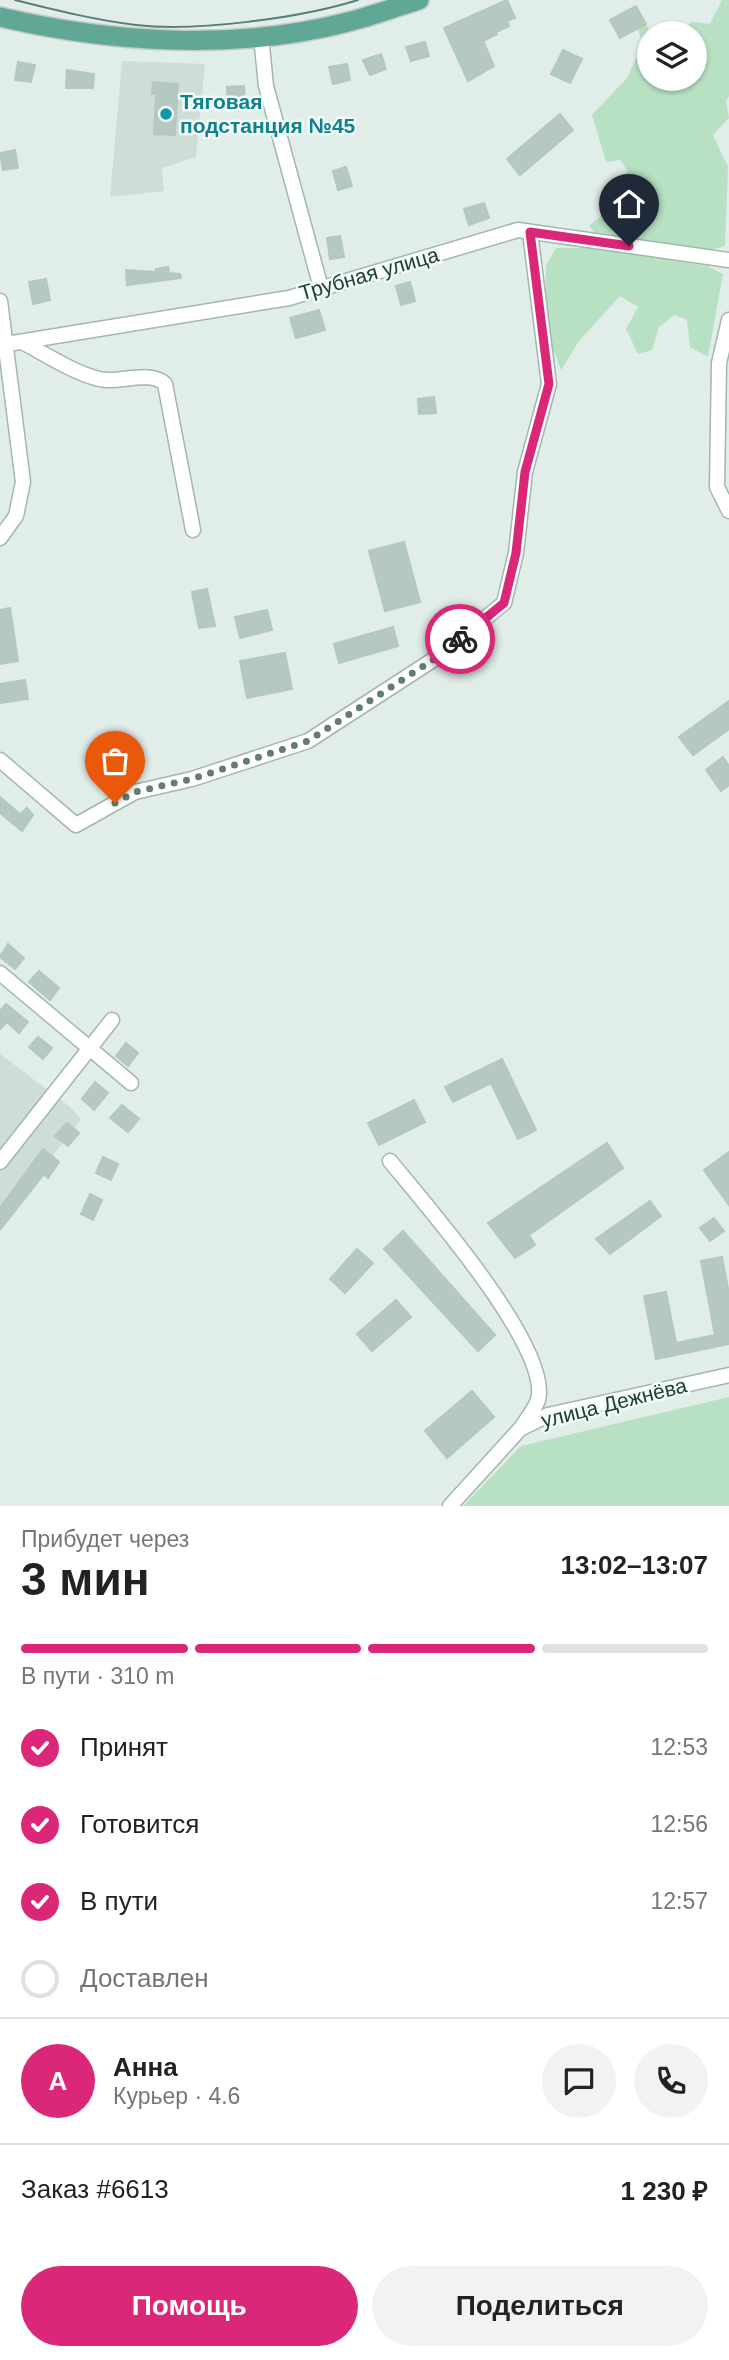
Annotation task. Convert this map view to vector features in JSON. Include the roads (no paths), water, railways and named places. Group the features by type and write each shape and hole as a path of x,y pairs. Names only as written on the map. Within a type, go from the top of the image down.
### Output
{"main road":[{"path":"0,17 105,37 192,41 261,36 346,23 419,0"}],"street":[{"path":"261,36 265,86 321,288"},
{"name":"Трубная улица","path":"14,343 289,298 518,230 729,260"},
{"path":"0,760 76,825 135,792 192,779 308,741 439,656 504,603 516,553 525,472 549,384 530,232"},
{"path":"0,301 14,343 23,482 21,501 5,532"},
{"path":"729,320 719,363 717,476 720,495 729,511"},
{"path":"14,343 102,380 131,381 152,377 162,380 167,389 193,530"},
{"path":"0,973 131,1083"},
{"path":"0,1162 112,1020"},
{"path":"390,1161 490,1286 536,1367 538,1399 520,1429"},
{"name":"улица Дежнёва","path":"450,1506 520,1429 548,1415 729,1375"}],"tram line":[{"path":"15,0 105,20 160,27 217,25 278,18 358,0"}],"place":[{"name":"Тяговая подстанция №45","path":"166,114"}]}
